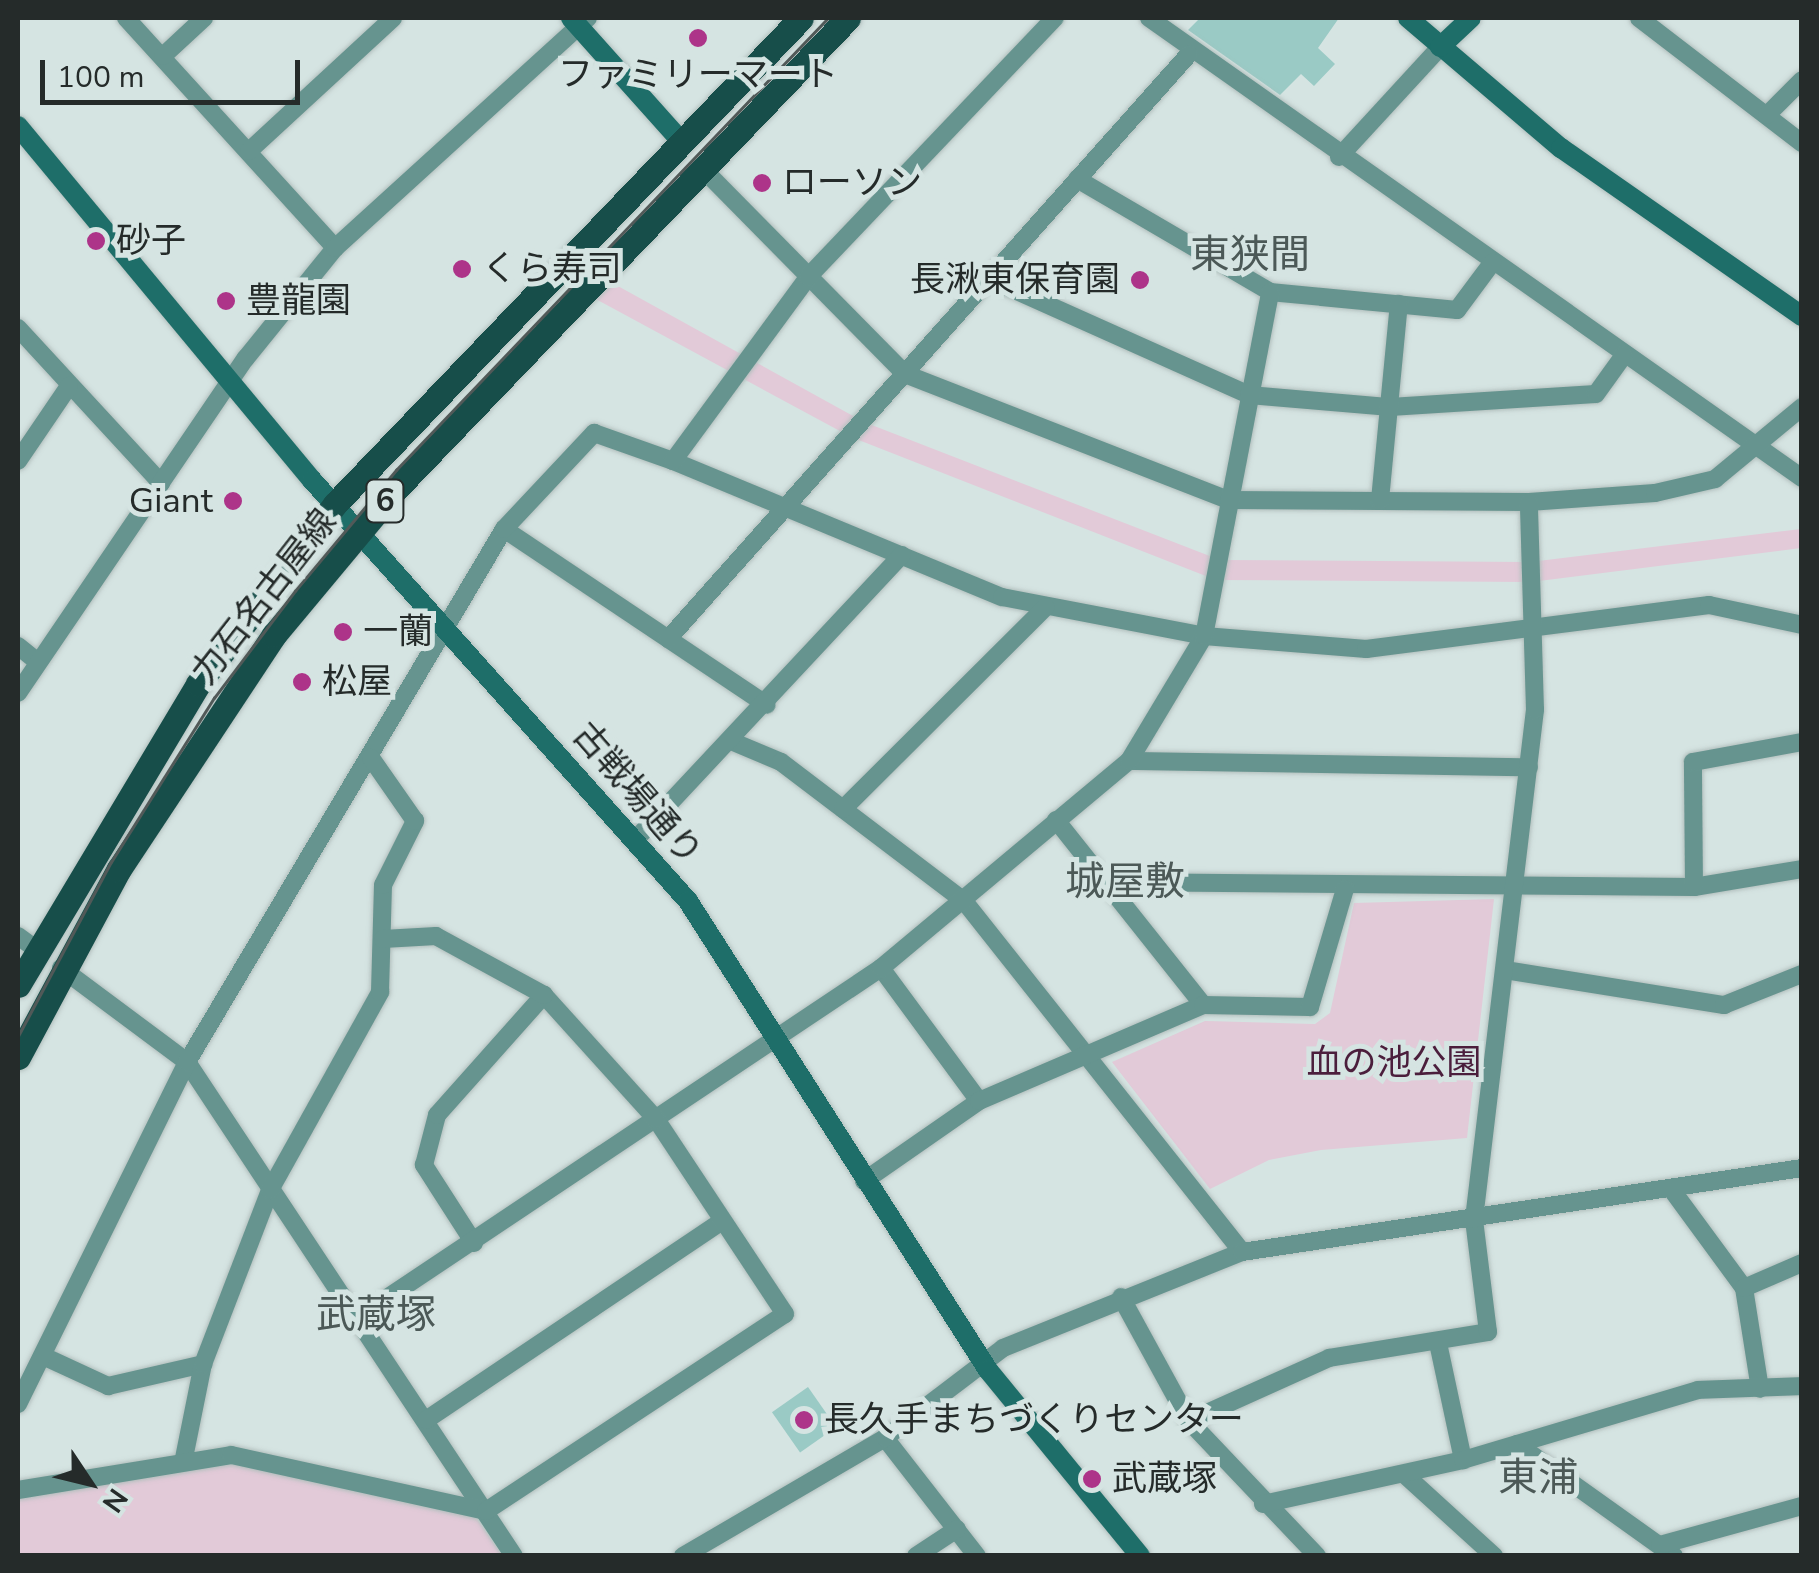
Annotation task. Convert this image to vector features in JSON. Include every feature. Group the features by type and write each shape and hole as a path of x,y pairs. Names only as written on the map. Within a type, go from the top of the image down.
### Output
{"main road":[{"name":"力石名古屋線","path":"18,985 27,942 198,684 336,504 801,18"},
{"name":"力石名古屋線","path":"18,1058 61,968 227,699 360,531 702,167 848,18"}],"street":[{"path":"126,18 336,248"},
{"path":"163,56 204,18"},
{"path":"249,151 393,18"},
{"path":"673,461 808,277 1055,18"},
{"path":"1150,18 1189,54 1802,478"},
{"path":"1408,18 1562,148 1802,316"},
{"path":"1339,158 1470,18"},
{"path":"1639,18 1667,22 1802,143"},
{"path":"18,693 36,660 232,380 336,248 580,21 682,142"},
{"path":"668,638 1189,54"},
{"path":"1767,115 1802,80"},
{"name":"古戦場通り","path":"18,126 336,504 636,838 776,1036 864,1181 982,1362 1140,1556"},
{"path":"702,167 905,374 1230,500 1529,502 1690,487 1758,447 1802,407"},
{"path":"1077,179 1270,292 1458,310 1492,263"},
{"path":"990,279 1249,395 1390,407 1596,394 1624,355"},
{"path":"357,1318 881,968 1129,761 1204,636 1270,292"},
{"path":"1380,500 1399,304"},
{"path":"18,328 161,483"},
{"path":"18,461 69,386"},
{"path":"18,1404 187,1062 371,758 444,625 504,528 594,433 1046,607 1204,636 1366,649 1708,605 1802,625"},
{"path":"1189,1420 1330,1358 1488,1332 1474,1219 1528,767 1534,628 1529,502"},
{"path":"504,528 767,705"},
{"path":"636,838 767,705 902,554"},
{"path":"843,808 1046,607"},
{"path":"18,646 36,660"},
{"path":"731,742 781,762 964,902 1090,1053 1242,1252"},
{"path":"1694,887 1693,762 1802,742"},
{"path":"184,1458 204,1364 270,1190 377,1003 384,938 383,886 415,821 371,758"},
{"path":"1129,761 1528,767"},
{"path":"1056,820 1204,1005"},
{"path":"1106,882 1345,888 1694,887 1802,869"},
{"path":"864,1181 978,1101 1204,1005 1318,1002 1345,888"},
{"path":"18,1490 184,1458 258,1458 486,1511 785,1314 720,1222 656,1119 544,996 436,936 384,938"},
{"path":"61,968 187,1062 514,1556"},
{"path":"881,968 978,1101"},
{"path":"1505,970 1724,1005 1802,974"},
{"path":"474,1243 424,1165 437,1116 544,996"},
{"path":"683,1556 885,1438 982,1362 1122,1296 1242,1252 1802,1168"},
{"path":"1672,1190 1744,1288 1760,1389"},
{"path":"426,1420 720,1222"},
{"path":"1744,1288 1802,1263"},
{"path":"1122,1296 1189,1420 1263,1504 1317,1556"},
{"path":"1438,1343 1463,1460"},
{"path":"42,1356 108,1386 204,1364"},
{"path":"1263,1504 1463,1460 1698,1390 1802,1386"},
{"path":"885,1438 977,1556"},
{"path":"1518,1444 1667,1550 1802,1506"},
{"path":"1404,1474 1494,1556"},
{"path":"916,1556 956,1529"}],"green space":[{"path":"607,280 864,422 1220,560 1530,562 1801,529 1801,548 1531,582 1216,580 851,437 592,297"},
{"name":"血の池公園","path":"1494,899 1467,1138 1321,1150 1269,1160 1210,1189 1112,1062 1205,1021 1315,1024 1330,1013 1354,903"},
{"path":"232,1464 476,1518 502,1555 18,1556 18,1495"}],"building":[{"path":"1200,18 1339,18 1318,48 1335,64 1314,86 1301,74 1280,95 1188,30"},
{"name":"長久手まちづくりセンター","path":"808,1387 836,1427 800,1452 772,1412"}],"tram line":[{"path":"18,1036 111,862 214,698 295,591 396,470 828,18"}],"place":[{"name":"ファミリーマート","path":"698,38"},
{"name":"ローソン","path":"762,183"},
{"name":"砂子","path":"96,241"},
{"name":"くら寿司","path":"462,269"},
{"name":"長湫東保育園","path":"1140,280"},
{"name":"豊龍園","path":"226,301"},
{"name":"Giant","path":"233,501"},
{"name":"一蘭","path":"343,632"},
{"name":"松屋","path":"302,682"},
{"name":"長久手まちづくりセンター","path":"804,1420"},
{"name":"武蔵塚","path":"1092,1479"}],"district":[{"name":"東狭間","path":"1250,255"},
{"name":"城屋敷","path":"1125,882"},
{"name":"武蔵塚","path":"376,1315"},
{"name":"東浦","path":"1538,1478"}]}
